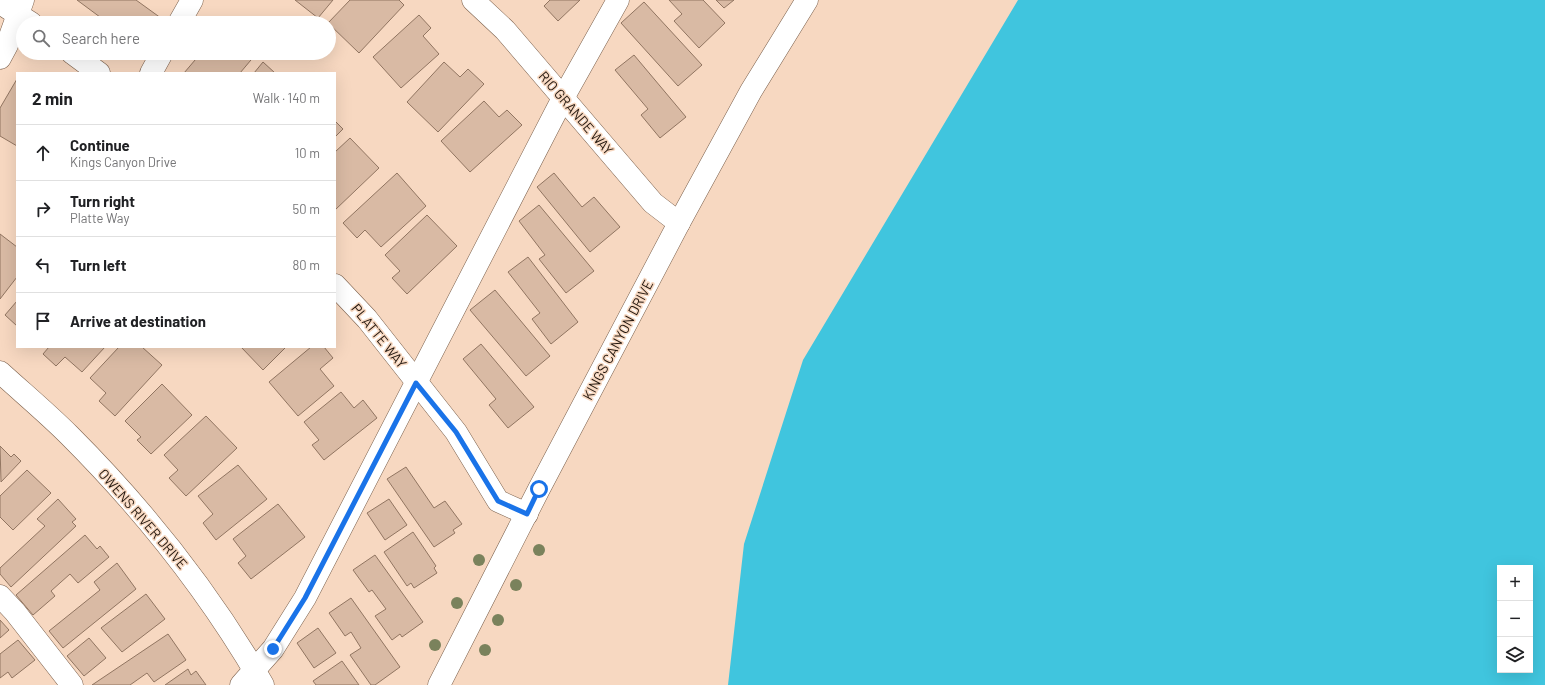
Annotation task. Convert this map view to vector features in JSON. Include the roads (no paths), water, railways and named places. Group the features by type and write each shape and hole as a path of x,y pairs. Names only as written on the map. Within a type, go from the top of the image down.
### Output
{"street":[{"path":"183,16 192,0"},
{"name":"RIO GRANDE WAY","path":"473,0 505,30 653,203 679,223"},
{"path":"253,680 305,598 563,98 618,0"},
{"name":"KINGS CANYON DRIVE","path":"440,685 527,514 679,223 751,91 807,0"},
{"path":"0,58 7,45 16,16"},
{"path":"81,60 98,72"},
{"path":"152,72 158,60"},
{"name":"PLATTE WAY","path":"336,286 367,319 456,432 498,501 527,514"},
{"name":"OWENS RIVER DRIVE","path":"0,372 69,434 143,514 197,582 253,680"},
{"path":"0,596 15,612 72,685"}],"water":[{"path":"1018,0 1545,0 1545,685 728,685 744,544 803,360"}]}
